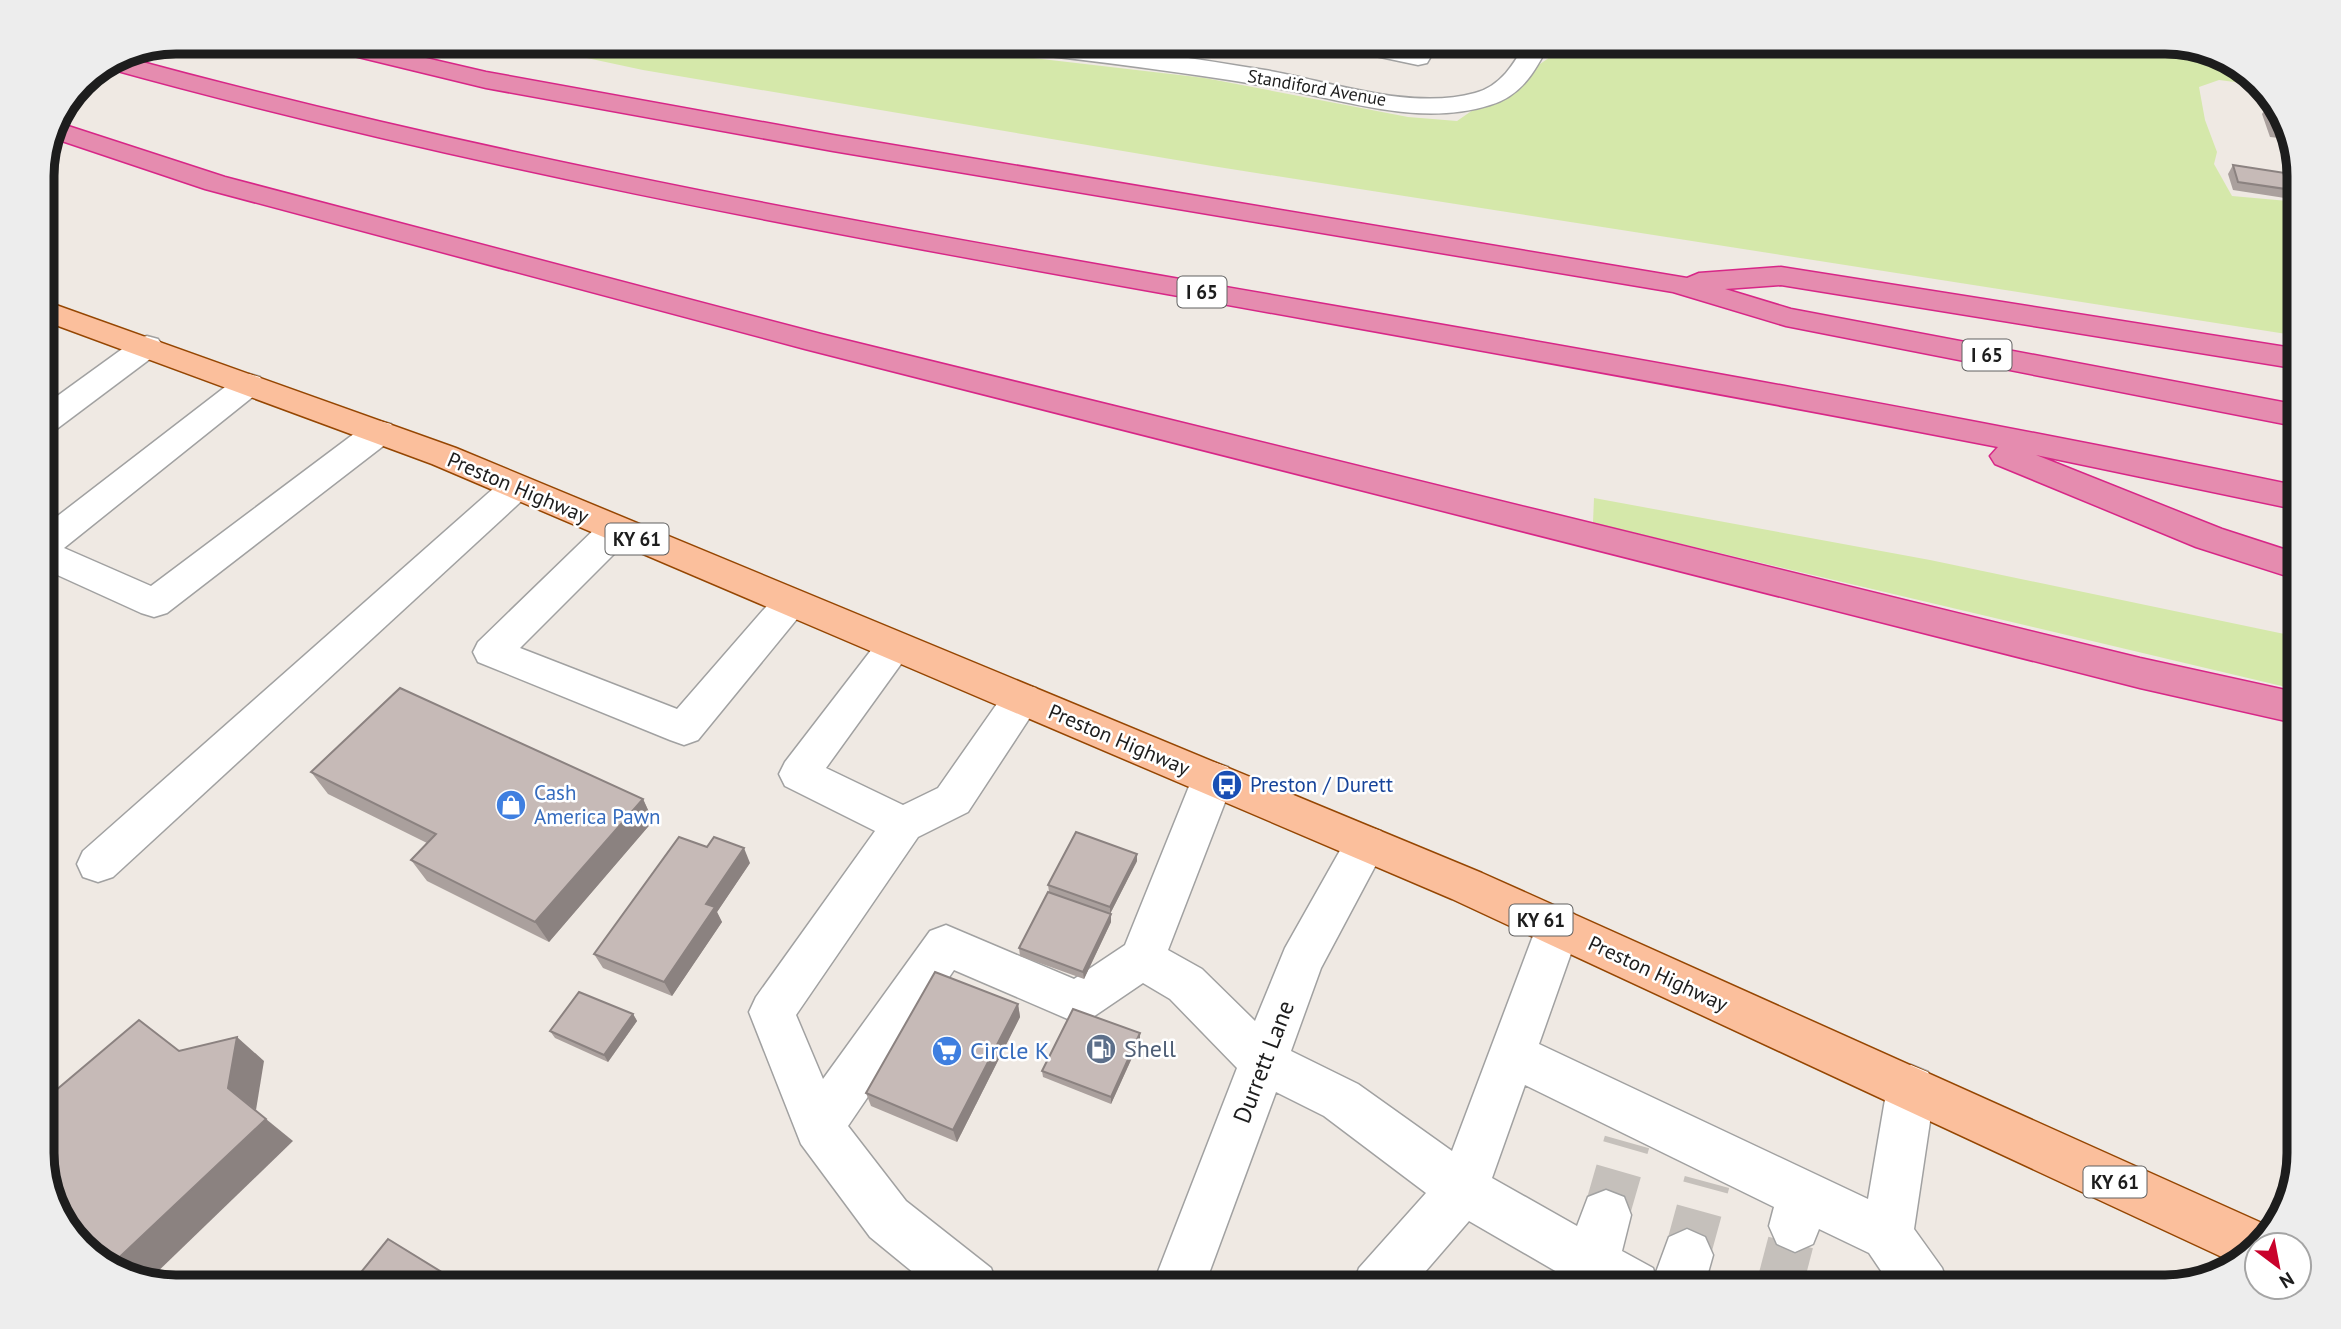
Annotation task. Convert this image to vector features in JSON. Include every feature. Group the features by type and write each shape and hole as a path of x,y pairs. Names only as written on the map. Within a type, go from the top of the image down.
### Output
{"highway":[{"name":"I 65","path":"377,54 486,80 833,143 1677,284 1786,317 2286,414"},
{"name":"I 65","path":"127,65 332,120 552,172 715,205 1927,424 2286,495"},
{"path":"63,132 215,183 830,346 2113,666 2287,706"},
{"path":"1677,284 1781,276 2286,357"},
{"path":"1927,424 2209,538 2286,563"}],"main road":[{"name":"Preston Highway","path":"55,314 379,432 1213,779 1558,928 2243,1240"}],"street":[{"name":"Standiford Avenue","path":"1096,54 1267,78 1417,105 1449,106 1481,100 1505,91 1523,71 1532,54"},
{"path":"1399,54 1418,58"},
{"path":"55,413 147,346"},
{"path":"55,537 249,384"},
{"path":"55,559 154,603 379,432"},
{"path":"98,863 516,488"},
{"path":"616,530 492,652 684,729 791,603"},
{"path":"895,646 799,774 903,825"},
{"path":"957,1275 888,1219 818,1127 772,1012 903,825 953,800 1022,699"},
{"path":"818,1127 946,945 1076,1002 1142,959 1213,779"},
{"name":"Durrett Lane","path":"1183,1275 1301,962 1366,844"},
{"path":"1388,1275 1463,1189 1558,928"},
{"path":"1142,959 1186,984 1264,1062 1341,1100 1463,1189 1613,1275"},
{"path":"1510,1054 1631,1128 1799,1211 1887,1235 1915,1275"},
{"path":"1887,1235 1911,1088"},
{"path":"1606,1214 1613,1275"}],"green space":[{"path":"568,54 999,54 1205,78 1408,117 1457,121 1555,54 2181,55 2211,64 2244,83 2219,80 2199,87 2205,120 2217,152 2214,164 2232,196 2286,201 2286,334 1212,166 643,70"},
{"path":"1594,498 1930,560 2286,634 2287,687 1593,523"}],"building":[{"path":"2233,165 2286,173 2286,189 2238,182"},
{"path":"400,688 643,799 535,922 411,860 436,834 311,772"},
{"path":"1076,832 1137,854 1110,907 1048,885"},
{"path":"679,837 707,847 714,837 744,848 706,904 715,907 664,982 594,954"},
{"path":"1048,892 1111,914 1083,972 1019,948"},
{"path":"935,972 1018,1004 953,1130 866,1093"},
{"path":"579,992 633,1014 604,1055 550,1031"},
{"path":"1073,1009 1140,1033 1111,1097 1042,1071"},
{"path":"139,1020 179,1051 237,1037 228,1088 266,1119 117,1259 102,1250 79,1227 61,1192 55,1161 55,1091"},
{"path":"388,1239 446,1275 359,1275"}],"tunnel":[{"path":"1606,1215 1627,1142"},
{"path":"1687,1255 1707,1182"},
{"path":"1782,1275 1795,1226"}],"place":[{"name":"Preston / Durett","path":"1227,785"},
{"name":"Cash America Pawn","path":"511,805"},
{"name":"Shell","path":"1101,1049"},
{"name":"Circle K","path":"947,1051"}]}
